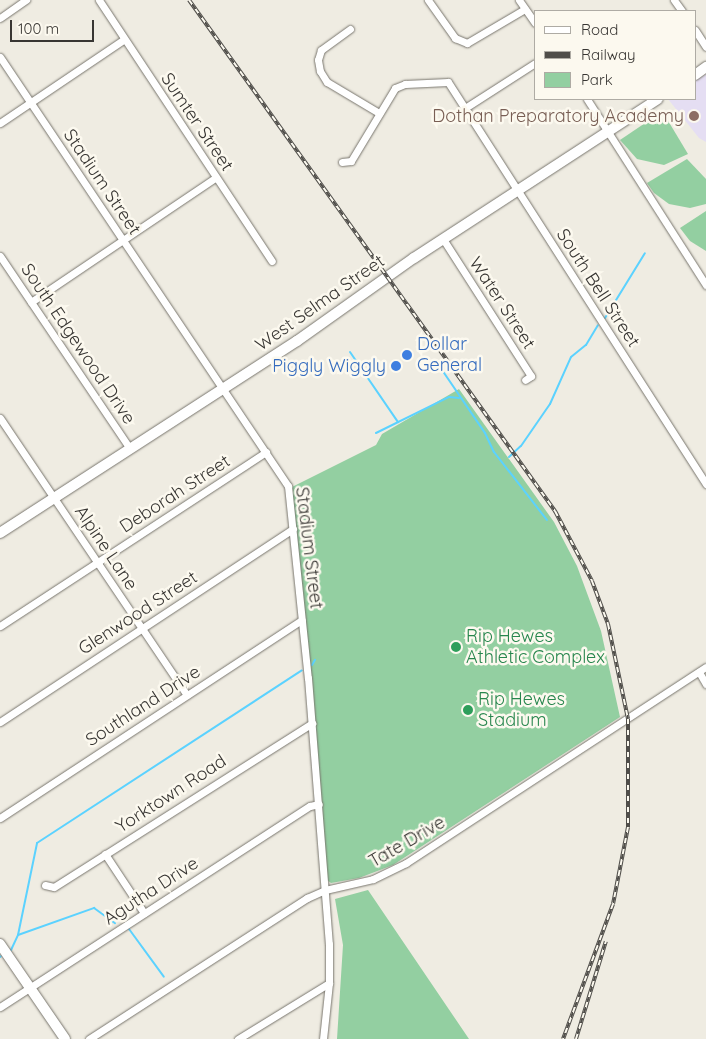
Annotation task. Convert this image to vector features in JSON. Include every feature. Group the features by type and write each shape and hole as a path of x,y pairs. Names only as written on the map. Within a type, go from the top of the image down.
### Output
{"street":[{"path":"0,18 26,0"},
{"name":"Sumter Street","path":"98,0 272,261"},
{"path":"428,0 455,38 466,43 525,9"},
{"path":"519,0 534,22"},
{"path":"350,29 321,50 318,60 320,71 327,82 379,113"},
{"path":"696,32 706,47"},
{"path":"0,122 123,40"},
{"name":"Stadium Street","path":"0,57 288,486 312,723 325,890 329,982 323,1039"},
{"path":"465,108 534,64"},
{"name":"South Bell Street","path":"342,162 351,161 392,91 400,86 430,85 441,80 450,84 703,474 706,484"},
{"path":"587,100 706,285"},
{"name":"West Selma Street","path":"0,533 223,389 443,239 656,100"},
{"path":"31,302 216,177"},
{"name":"Water Street","path":"443,239 531,376 525,380"},
{"name":"South Edgewood Drive","path":"0,256 130,449"},
{"name":"Alpine Lane","path":"0,418 187,695"},
{"name":"Deborah Street","path":"0,626 266,452"},
{"name":"Glenwood Street","path":"0,722 293,529"},
{"name":"Southland Drive","path":"0,818 302,620"},
{"name":"Tate Drive","path":"89,1039 307,898 325,890 365,882 394,870 706,667"},
{"path":"699,672 706,684"},
{"name":"Yorktown Road","path":"46,885 54,887 312,723"},
{"name":"Agutha Drive","path":"0,1006 310,806 319,804"},
{"path":"105,854 144,913"},
{"path":"0,944 66,1039"},
{"path":"238,1039 329,982"}],"shaded area":[{"name":"Dothan Preparatory Academy","path":"706,74 706,142 699,138 669,100 696,100 696,80"}],"green space":[{"path":"660,113 664,114 688,154 664,165 637,159 620,140"},
{"path":"687,159 706,179 706,204 690,208 669,204 654,193 647,183"},
{"path":"706,211 706,251 690,241 680,228"},
{"name":"Rip Hewes Athletic Complex","path":"459,389 554,522 577,566 601,631 620,717 393,865 359,878 331,883 327,880 292,487 376,445 382,434"},
{"path":"368,890 469,1039 337,1039 343,945 335,899"}],"waterway":[{"path":"605,318 645,253"},
{"path":"509,457 521,446 550,404 571,357 586,345 598,325"},
{"path":"350,352 398,422"},
{"path":"440,367 485,433 494,452 547,520"},
{"path":"376,433 449,397 459,398"},
{"path":"312,665 315,660"},
{"path":"11,950 18,935 37,843 302,670"},
{"path":"18,935 94,908 115,923"},
{"path":"129,929 164,977"}],"railway":[{"path":"189,0 555,511 592,581 608,624 628,719 628,827 613,904 563,1039"},
{"path":"576,1039 606,941"}],"place":[{"name":"Dothan Preparatory Academy","path":"694,116"},
{"name":"Dollar General","path":"407,355"},
{"name":"Piggly Wiggly","path":"396,366"},
{"name":"Rip Hewes Athletic Complex","path":"456,647"},
{"name":"Rip Hewes Stadium","path":"468,710"}]}
